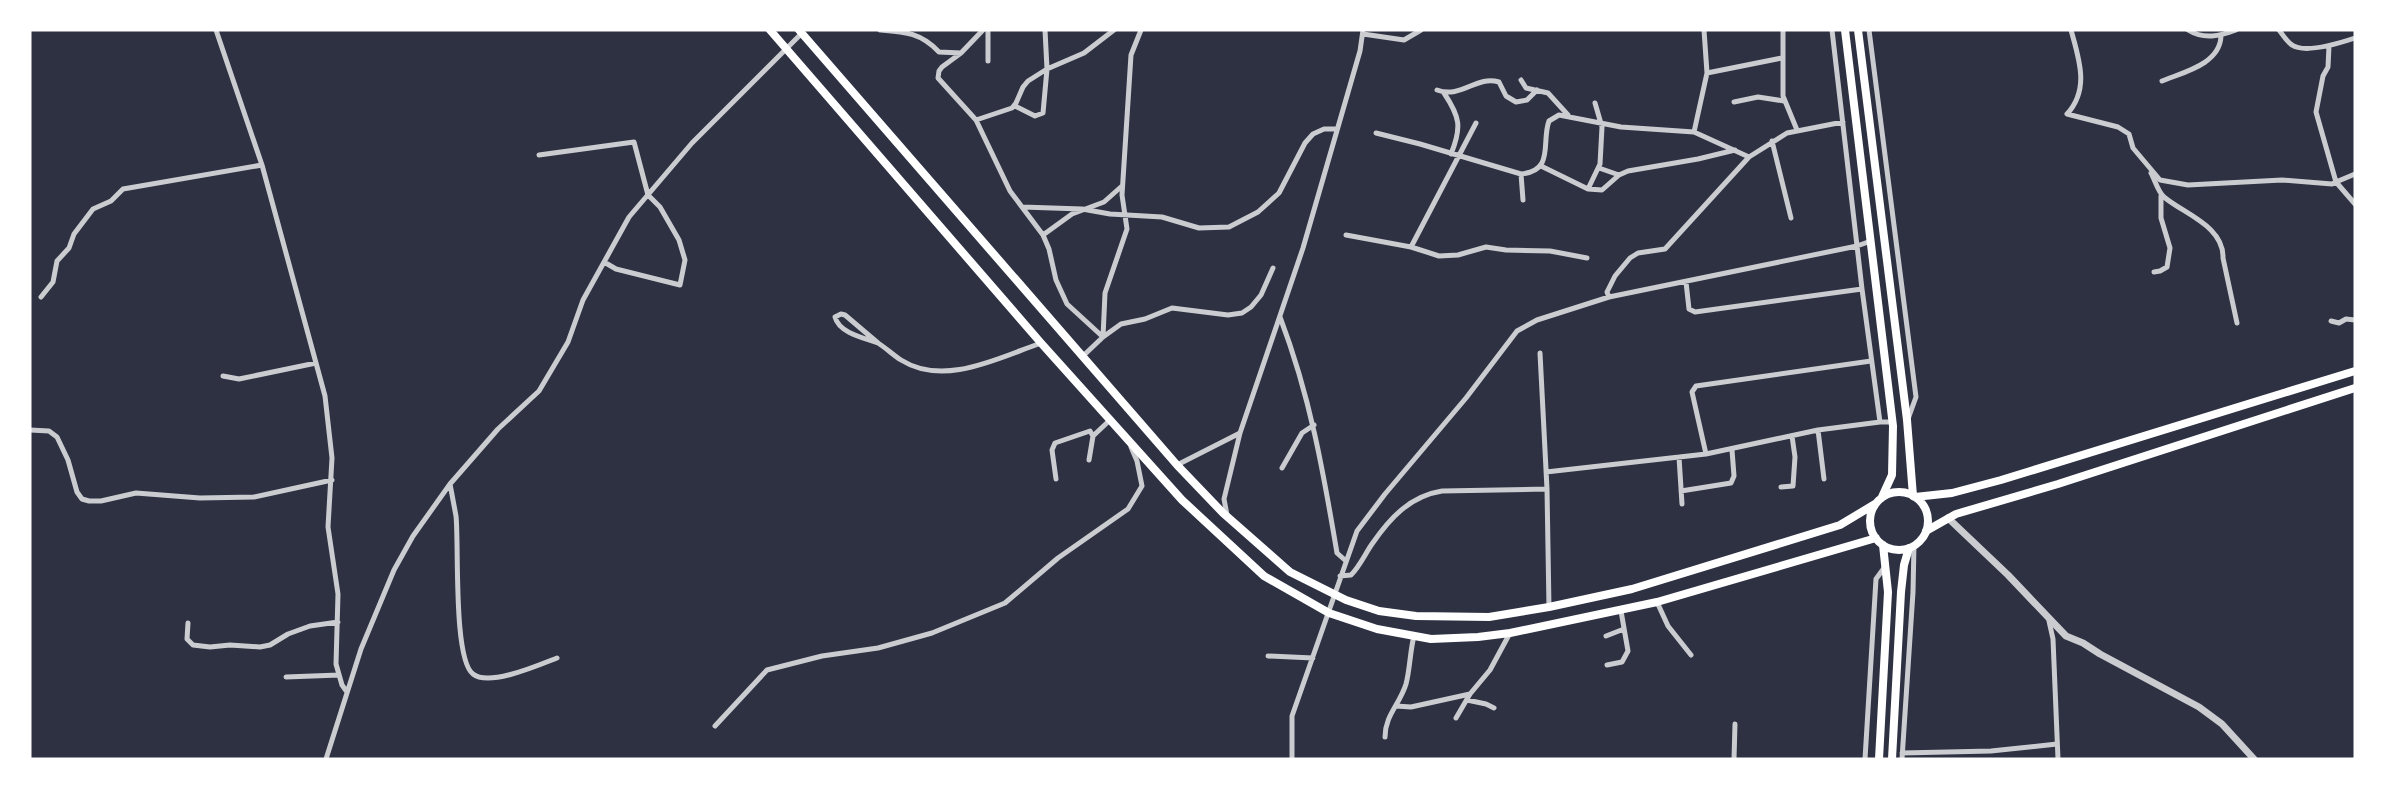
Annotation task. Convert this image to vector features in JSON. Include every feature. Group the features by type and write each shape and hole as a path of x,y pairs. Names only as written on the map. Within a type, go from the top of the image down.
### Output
{"main road":[{"path":"770,30 1041,343 1182,500 1264,576 1329,613 1377,629 1431,639 1510,633 1657,602 1876,538"},
{"path":"1845,30 1893,422 1892,475 1870,519 1871,529 1883,545 1893,549 1911,546"},
{"path":"1858,30 1907,420 1914,496 1926,510 1928,520 1926,531"},
{"path":"800,32 1177,465 1227,517 1290,572 1333,593 1379,611 1416,616 1489,617 1632,589 1840,525 1897,492 1914,496 1952,493 2001,480 2355,370"},
{"path":"1892,759 1904,565 1911,546 1926,531 1948,518 2355,388"},
{"path":"1879,759 1888,592 1883,545"}],"street":[{"path":"216,30 262,165 325,396 332,458 328,527 338,594 336,664 346,692"},
{"path":"880,30 904,32 927,39 939,52 961,53"},
{"path":"983,30 961,53 942,67 938,78 976,120 1006,183 1043,235 1049,249 1056,280 1067,304 1103,337"},
{"path":"988,30 988,61"},
{"path":"1015,106 1035,116 1043,113 1047,69 1045,30"},
{"path":"976,120 1015,106 1025,84 1047,69 1084,52 1114,30"},
{"path":"1103,337 1105,292 1110,273 1126,237 1126,215 1122,195 1131,55 1141,30"},
{"path":"1227,517 1224,499 1240,433 1303,248 1363,32 1404,40 1421,30"},
{"path":"1694,132 1707,73 1704,30"},
{"path":"1783,30 1784,102 1797,130"},
{"path":"1832,30 1880,422"},
{"path":"1869,30 1916,397 1907,420"},
{"path":"2071,30 2081,67 2082,82 2079,96 2067,114 2118,127 2129,134 2133,148 2160,180 2188,185 2282,180 2332,184 2355,174"},
{"path":"2188,30 2203,35 2221,36 2236,30"},
{"path":"2279,30 2288,42 2296,47 2329,46 2355,38"},
{"path":"326,759 346,692 394,570 413,536 450,484 498,429 540,391 568,342 583,300 630,217 693,143 800,32"},
{"path":"2162,81 2214,56 2220,47 2221,36"},
{"path":"2329,46 2328,67 2323,76 2316,112 2336,182 2355,204"},
{"path":"1707,73 1782,58"},
{"path":"1437,90 1444,93 1466,90 1482,81 1491,80 1499,82 1510,101 1522,102 1537,90"},
{"path":"1521,80 1526,88 1548,93 1568,115"},
{"path":"1444,93 1455,112 1459,127 1450,154"},
{"path":"1734,102 1758,97 1784,102"},
{"path":"1588,189 1599,168 1601,122 1595,103"},
{"path":"1377,133 1521,174 1529,173 1541,166 1545,155 1549,121 1554,116 1568,115 1621,127 1694,132 1749,157"},
{"path":"1609,297 1607,292 1613,280 1630,258 1638,253 1665,249 1749,157 1772,141 1797,130 1843,122"},
{"path":"1411,247 1476,123"},
{"path":"1022,207 1082,209 1162,217 1199,228 1229,228 1258,212 1279,193 1305,143 1313,134 1324,129 1337,129"},
{"path":"1772,141 1791,218"},
{"path":"539,155 634,142 648,195 660,207 679,240 685,260 680,285 616,269 604,262"},
{"path":"1541,166 1588,189 1602,190 1619,175 1628,171 1735,150"},
{"path":"41,297 53,282 57,261 69,248 74,234 93,209 111,201 123,189 262,165"},
{"path":"1599,168 1619,175"},
{"path":"2149,169 2161,196 2162,218 2170,248 2167,267 2154,272"},
{"path":"1521,174 1523,200"},
{"path":"1043,235 1082,209 1104,202 1124,185"},
{"path":"2161,196 2189,212 2220,242 2224,250 2237,323"},
{"path":"1346,235 1411,247 1439,256 1458,255 1486,247 1550,251 1587,258"},
{"path":"1292,759 1292,716 1329,613 1333,593 1357,531 1385,494 1467,398 1517,331 1537,320 1609,297 1857,246 1871,241"},
{"path":"1083,356 1103,337 1127,322 1145,319 1172,308 1228,315 1242,313 1261,296 1273,268"},
{"path":"1686,282 1689,309 1695,312 1862,289"},
{"path":"878,343 849,332 837,324 835,317 845,315 902,361 928,369 954,372 1041,343"},
{"path":"1280,317 1300,374 1314,425 1337,553 1346,561"},
{"path":"2331,321 2339,323 2346,319 2355,320"},
{"path":"1540,353 1547,489 1549,607"},
{"path":"1706,454 1692,392 1696,386 1871,361"},
{"path":"223,376 239,379 316,363"},
{"path":"1089,460 1093,436 1111,419"},
{"path":"1546,472 1706,454 1818,430 1893,422"},
{"path":"1282,468 1302,433 1314,425"},
{"path":"30,430 49,431 57,437 68,460 77,492 82,499 88,501 136,494 200,498 254,497 332,480"},
{"path":"1818,430 1824,479"},
{"path":"1056,479 1052,450 1054,443 1089,431 1093,436"},
{"path":"1177,465 1240,433"},
{"path":"1782,487 1793,486 1795,457 1792,436"},
{"path":"715,726 767,670 822,656 878,648 921,636 1005,603 1059,558 1128,509 1142,486 1137,461 1127,437"},
{"path":"1681,491 1731,483 1734,476 1732,450"},
{"path":"1679,457 1682,504"},
{"path":"450,484 456,517 459,615 465,660 472,674 484,679 521,672 556,658"},
{"path":"1340,576 1351,575 1396,514 1409,503 1425,495 1442,491 1547,489"},
{"path":"1948,518 2008,575 2049,621 2066,636 2083,643 2199,707 2222,724 2254,759"},
{"path":"1911,546 1913,592 1902,756 1991,751 2056,744"},
{"path":"1865,759 1876,579 1885,566"},
{"path":"1657,602 1668,626 1691,655"},
{"path":"1607,665 1617,664 1626,658 1628,651 1621,611"},
{"path":"2049,621 2053,639 2058,759"},
{"path":"188,623 187,639 193,645 260,647 270,645 288,634 310,626 338,622"},
{"path":"1606,636 1624,629"},
{"path":"1456,718 1468,697 1490,670 1510,633"},
{"path":"1385,737 1385,724 1406,683 1414,636"},
{"path":"1268,656 1313,658"},
{"path":"286,677 339,675"},
{"path":"1396,706 1411,707 1468,697 1494,708"},
{"path":"1734,759 1735,724"}]}
